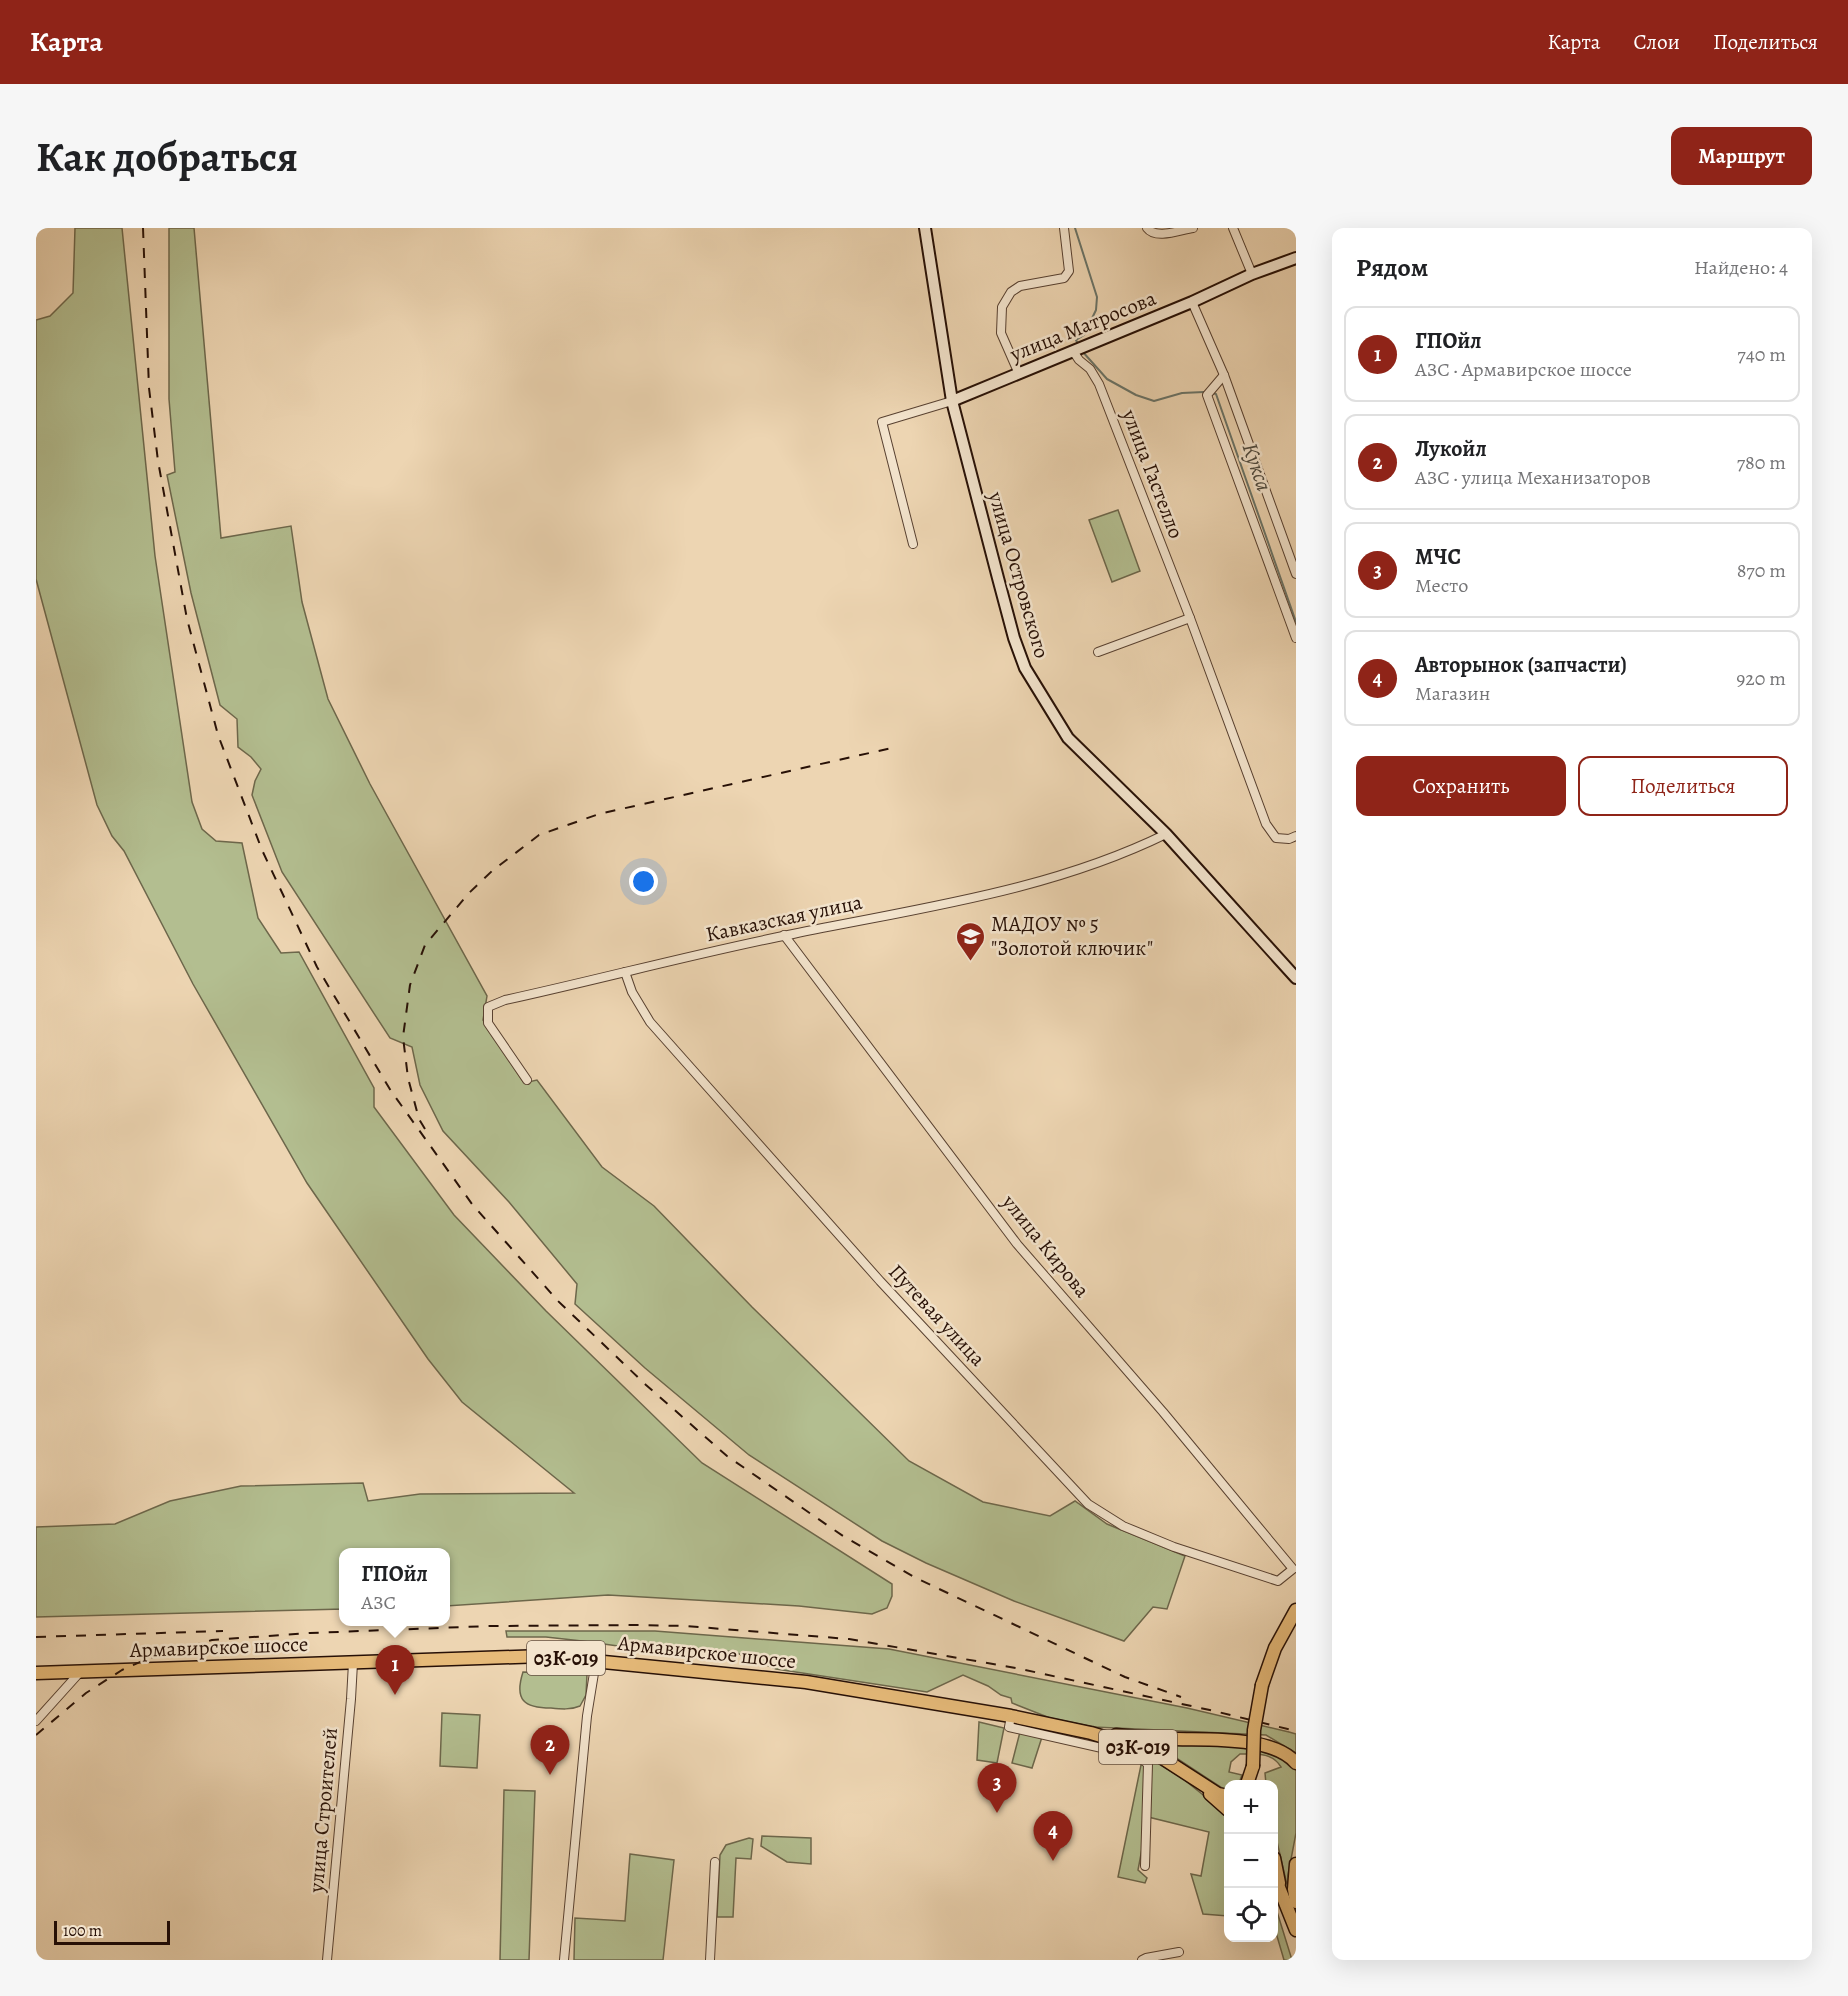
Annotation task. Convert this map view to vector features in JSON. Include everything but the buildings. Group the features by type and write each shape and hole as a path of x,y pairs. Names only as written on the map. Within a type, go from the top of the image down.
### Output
{"main road":[{"path":"1249,1780 1253,1766 1254,1730 1262,1685 1275,1648 1296,1610"},
{"name":"Армавирское шоссе","path":"36,1673 543,1656 806,1682 1011,1716 1090,1733 1154,1752 1181,1770"},
{"path":"1090,1733 1242,1741 1272,1748 1296,1763"},
{"path":"1253,1766 1257,1780"},
{"path":"1181,1770 1218,1794 1224,1795"},
{"name":"03К-019","path":"1181,1770 1224,1807"},
{"path":"1296,1864 1294,1889 1296,1902"},
{"path":"1278,1875 1283,1897"},
{"path":"1278,1885 1296,1930"}],"street":[{"name":"улица Островского","path":"925,228 952,400 1014,638 1025,668 1068,738 1166,834 1296,978"},
{"path":"1018,374 1001,333 1002,307 1011,292 1020,286 1064,278 1070,271 1064,228"},
{"path":"1147,228 1149,232 1156,235 1193,228"},
{"path":"1233,228 1252,274"},
{"name":"улица Матросова","path":"913,544 882,422 952,400 1018,374 1192,302 1252,274 1296,258"},
{"path":"1192,302 1224,375 1296,574"},
{"name":"улица Гастелло","path":"1078,349 1078,360 1090,369 1099,384 1190,618 1266,824 1276,838 1288,839 1296,836"},
{"path":"1224,375 1207,395 1296,638"},
{"path":"1098,652 1190,618"},
{"name":"Кавказская улица","path":"527,1080 488,1023 488,1007 505,1000 784,935 991,893 1086,868 1134,850 1166,834"},
{"name":"улица Кирова","path":"784,935 1017,1244 1293,1569"},
{"name":"Путевая улица","path":"626,972 632,992 650,1022 880,1281 1088,1504 1134,1530 1174,1547 1278,1581 1293,1569"},
{"path":"564,1960 587,1716 596,1661"},
{"name":"улица Строителей","path":"327,1960 351,1699 352,1663"},
{"path":"36,1721 81,1671"},
{"path":"1011,1716 1009,1727 1137,1756 1148,1764 1144,1866"},
{"path":"710,1960 714,1862"},
{"path":"1142,1960 1179,1953"}],"green space":[{"path":"75,228 122,228 155,556 192,802 202,829 216,841 242,843 258,918 281,953 299,952 374,1088 374,1107 454,1215 546,1311 702,1463 892,1584 892,1596 887,1608 872,1614 799,1606 608,1595 450,1606 450,1548 339,1548 339,1609 36,1617 36,1527 115,1524 170,1501 241,1486 363,1483 368,1501 420,1494 574,1493 462,1402 428,1359 307,1183 193,984 124,851 112,836 97,805 36,579 36,320 50,316 73,293"},
{"path":"169,228 194,228 221,538 291,526 302,602 328,699 370,784 487,996 483,1020 524,1083 537,1080 602,1167 654,1206 752,1307 909,1461 983,1502 1050,1516 1075,1501 1107,1524 1185,1556 1167,1609 1153,1607 1124,1641 1014,1601 926,1563 882,1541 749,1455 645,1368 575,1304 577,1284 509,1202 443,1131 420,1085 412,1047 390,1038 282,872 252,795 261,769 238,747 237,719 220,705 191,593 167,475 175,472 169,399"},
{"path":"1118,510 1140,571 1112,582 1089,520"},
{"path":"506,1631 655,1631 889,1649 1187,1708 1289,1732 1296,1734 1296,1753 1266,1735 1094,1727 1050,1718 1012,1703 1011,1698 963,1675 927,1692 776,1669 732,1651 683,1655 546,1637 507,1637"},
{"path":"523,1672 587,1674 586,1695 580,1706 573,1708 542,1708 528,1704 521,1696"},
{"path":"442,1713 480,1715 477,1768 440,1766"},
{"path":"979,1722 1004,1728 997,1763 977,1760"},
{"path":"1020,1732 1042,1737 1032,1768 1012,1763"},
{"path":"1158,1743 1212,1743 1249,1747 1282,1759 1296,1770 1296,1833 1288,1875 1288,1889 1278,1846 1278,1780 1266,1780 1265,1773 1281,1767 1277,1762 1268,1756 1240,1754 1231,1762 1229,1772 1242,1775 1240,1780 1224,1780 1224,1789 1158,1746"},
{"path":"1153,1760 1182,1778 1224,1812 1224,1916 1203,1914 1191,1874 1201,1876 1209,1832 1148,1817 1138,1870 1147,1878 1145,1883 1118,1877 1141,1765"},
{"path":"504,1790 535,1791 529,1960 500,1960"},
{"path":"762,1836 811,1838 811,1864 787,1862 761,1846"},
{"path":"749,1838 753,1839 751,1859 736,1858 733,1917 717,1917 720,1855 726,1845"},
{"path":"630,1854 674,1860 663,1960 574,1960 575,1918 625,1921"},
{"path":"1278,1915 1292,1960 1284,1960 1278,1940"}],"waterway":[{"name":"Кукса","path":"1075,228 1097,297 1096,310 1084,335 1076,340 1078,344"},
{"name":"Кукса","path":"1082,351 1107,379 1136,395 1154,401 1182,393 1204,392"},
{"name":"Кукса","path":"1212,393 1216,394 1296,622"}],"railway":[{"path":"143,228 149,388 158,461 187,619 218,735 262,850 317,967 391,1091 472,1204 558,1301 646,1385 727,1456 843,1536 916,1578 1125,1677 1181,1697"},
{"path":"425,1129 419,1119 408,1078 403,1037 410,985 425,945 469,893 492,871 539,835 599,814 896,747"},
{"path":"36,1735 86,1693 122,1670 147,1659 212,1640 310,1633 490,1626 640,1625 685,1626 849,1639 1016,1668 1296,1731"},
{"path":"36,1637 223,1631"}],"place":[{"name":"МАДОУ № 5 \"Золотой ключик\"","path":"970,962"},
{"name":"ГПОйл","path":"395,1695"},
{"name":"Лукойл","path":"550,1775"},
{"name":"МЧС","path":"997,1813"},
{"name":"Авторынок (запчасти)","path":"1053,1861"}]}
